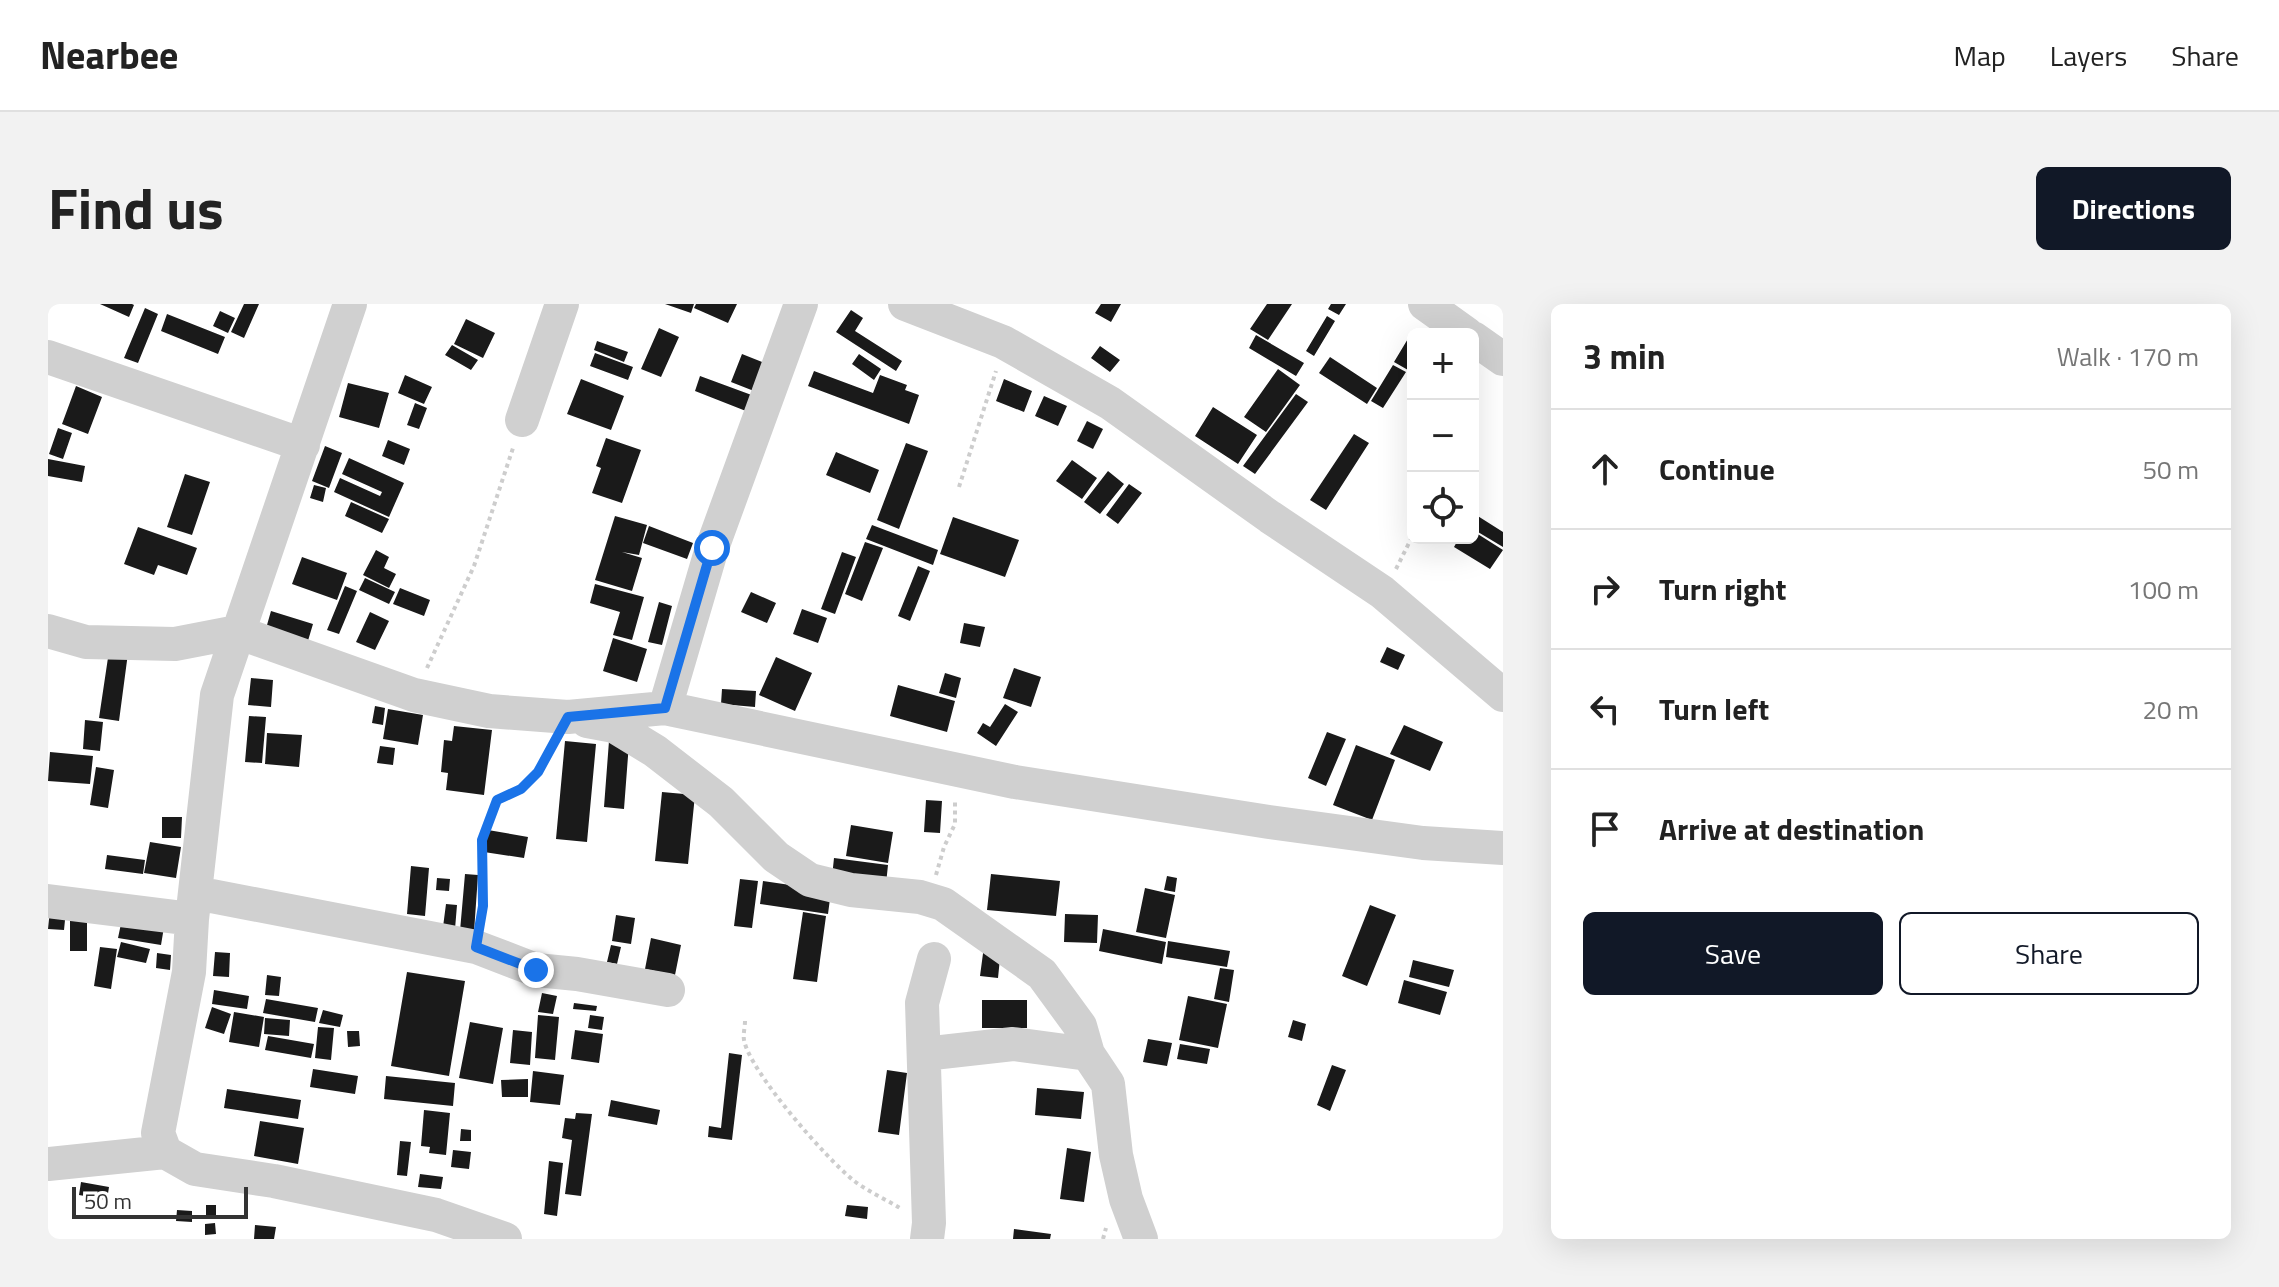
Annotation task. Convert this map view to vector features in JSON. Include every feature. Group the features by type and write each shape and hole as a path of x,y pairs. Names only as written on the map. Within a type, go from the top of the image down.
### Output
{"street":[{"path":"165,1152 158,1133 189,972 217,695 350,304"},
{"path":"522,420 562,304"},
{"path":"665,708 712,548 801,304"},
{"path":"905,304 1003,342 1110,403 1382,592 1503,695"},
{"path":"1425,304 1459,328"},
{"path":"1479,342 1503,359"},
{"path":"48,357 303,445"},
{"path":"48,631 86,642 175,644 237,632 414,695 489,711 568,717 614,726 655,751 721,802 776,857 810,880 851,890 943,904 1042,974 1080,1026 1088,1054 1108,1084 1116,1155 1126,1199 1141,1239"},
{"path":"568,717 665,708 1030,785 1423,843 1503,848"},
{"path":"48,901 194,906 476,947 536,970 668,990"},
{"path":"928,1231 922,1003 934,959"},
{"path":"924,1054 1013,1044 1088,1054"},
{"path":"48,1164 165,1152 195,1169 274,1181 436,1215 505,1239"}],"path":[{"path":"959,487 991,390 1003,342"},
{"path":"414,695 474,566 522,420"},
{"path":"1382,592 1408,544"},
{"path":"476,947 483,906 482,840 497,800 521,789 538,772 568,717"},
{"path":"932,901 944,847 955,824 955,796 966,771"},
{"path":"745,1021 744,1039 750,1055 812,1141 854,1181 928,1231"}],"building":[{"path":"100,304 132,304 134,305 129,317"},
{"path":"244,304 259,304 244,338 231,332"},
{"path":"665,304 694,304 691,313"},
{"path":"696,304 737,304 728,323 694,308"},
{"path":"1101,304 1121,304 1111,322 1095,313"},
{"path":"1267,304 1292,304 1268,340 1250,329"},
{"path":"1331,304 1346,304 1339,315 1328,309"},
{"path":"145,308 158,314 138,363 124,358"},
{"path":"851,310 863,318 855,331 902,361 896,371 836,332"},
{"path":"220,311 235,318 228,333 213,326"},
{"path":"167,314 225,337 218,354 161,331"},
{"path":"1327,316 1335,321 1314,356 1306,351"},
{"path":"466,319 495,333 483,358 454,344"},
{"path":"659,328 679,337 661,377 641,369"},
{"path":"1256,335 1304,363 1296,376 1249,348"},
{"path":"1407,340 1407,369 1394,362"},
{"path":"597,341 628,352 624,362 594,350"},
{"path":"452,345 478,360 471,370 445,355"},
{"path":"1100,346 1120,360 1110,372 1091,358"},
{"path":"595,353 633,367 628,380 590,366"},
{"path":"742,354 770,365 759,393 731,382"},
{"path":"859,354 881,369 874,380 852,364"},
{"path":"1330,357 1377,388 1367,404 1319,373"},
{"path":"1393,365 1406,372 1383,408 1371,401"},
{"path":"1278,369 1300,385 1266,432 1244,417"},
{"path":"814,371 873,393 880,375 907,385 905,390 919,395 909,424 808,386"},
{"path":"405,375 432,387 424,404 398,393"},
{"path":"700,376 757,397 751,413 695,391"},
{"path":"581,379 624,396 611,430 567,414"},
{"path":"1004,379 1032,391 1024,412 996,401"},
{"path":"348,383 389,393 379,428 339,417"},
{"path":"76,386 102,397 88,434 62,424"},
{"path":"1296,394 1308,402 1255,474 1243,466"},
{"path":"1044,396 1067,406 1058,426 1035,416"},
{"path":"415,403 427,408 419,429 407,425"},
{"path":"1213,407 1257,435 1238,464 1195,436"},
{"path":"1087,421 1103,429 1093,449 1077,441"},
{"path":"58,428 72,433 63,459 49,454"},
{"path":"1354,434 1369,443 1326,510 1310,500"},
{"path":"606,438 641,450 622,503 592,493 601,468 596,466"},
{"path":"388,440 410,449 404,465 382,456"},
{"path":"906,443 928,451 899,529 877,520"},
{"path":"325,446 342,453 329,488 312,481"},
{"path":"836,452 879,470 870,493 826,475"},
{"path":"349,458 404,483 389,517 334,492 340,478 380,496 382,492 342,474"},
{"path":"48,459 85,466 82,482 48,476"},
{"path":"1072,460 1097,478 1082,499 1056,481"},
{"path":"1108,471 1124,484 1100,514 1084,502"},
{"path":"185,474 210,482 192,535 167,527"},
{"path":"1129,484 1142,493 1118,524 1106,515"},
{"path":"314,485 326,488 323,502 310,498"},
{"path":"351,502 389,519 382,533 345,516"},
{"path":"615,516 647,525 639,555 622,552 642,558 632,591 595,580"},
{"path":"953,517 1019,540 1005,577 940,554"},
{"path":"1479,517 1503,532 1503,547 1479,533"},
{"path":"872,525 938,550 933,565 866,539"},
{"path":"649,526 693,543 687,559 643,543"},
{"path":"138,527 197,548 187,575 158,565 154,575 124,564"},
{"path":"1479,535 1503,550 1490,569 1454,547 1456,544 1479,544"},
{"path":"865,542 883,548 862,601 845,594"},
{"path":"376,550 389,557 384,568 396,574 389,588 363,575"},
{"path":"842,552 856,557 835,614 821,609"},
{"path":"302,557 347,573 337,600 292,584"},
{"path":"918,566 930,571 910,621 898,616"},
{"path":"365,578 395,592 389,604 359,590"},
{"path":"595,584 644,597 632,640 613,635 620,612 590,603"},
{"path":"345,586 357,591 339,634 327,630"},
{"path":"400,588 430,600 424,616 393,604"},
{"path":"751,592 776,603 767,623 741,612"},
{"path":"659,602 672,606 662,645 648,642"},
{"path":"802,609 827,618 818,643 793,634"},
{"path":"271,611 313,624 307,644 265,632"},
{"path":"370,612 389,621 375,650 356,642"},
{"path":"964,623 985,627 980,647 960,643"},
{"path":"613,638 647,649 637,682 603,671"},
{"path":"1387,647 1405,655 1398,670 1380,662"},
{"path":"109,651 128,653 119,721 99,718"},
{"path":"776,657 812,673 795,711 759,695"},
{"path":"1014,668 1041,677 1031,707 1003,698"},
{"path":"945,673 961,678 956,698 939,693"},
{"path":"251,678 273,680 271,707 248,705"},
{"path":"898,685 955,701 947,732 890,716"},
{"path":"722,689 756,691 755,707 721,704"},
{"path":"1005,704 1018,712 996,746 977,733 983,723 990,727"},
{"path":"375,706 385,708 383,725 372,723"},
{"path":"388,709 423,715 418,745 383,739"},
{"path":"249,716 266,717 262,763 245,762"},
{"path":"85,720 103,722 100,751 83,749"},
{"path":"1404,725 1443,742 1430,771 1390,754"},
{"path":"454,726 492,730 484,795 446,790 448,773 441,772 444,740 452,741"},
{"path":"1327,732 1346,739 1326,786 1308,778"},
{"path":"267,733 302,735 299,767 265,764"},
{"path":"565,741 596,744 587,842 556,839"},
{"path":"609,741 629,743 624,809 604,807"},
{"path":"1356,745 1395,760 1372,820 1333,805"},
{"path":"380,746 395,748 393,765 377,763"},
{"path":"50,752 93,756 90,784 48,781"},
{"path":"96,767 114,770 108,808 90,805"},
{"path":"662,792 695,795 688,864 655,861"},
{"path":"926,800 942,801 940,833 924,832"},
{"path":"162,817 182,817 181,838 162,838"},
{"path":"851,825 893,832 888,863 846,856"},
{"path":"488,830 528,837 524,858 484,852"},
{"path":"150,842 181,847 176,878 144,873"},
{"path":"107,855 145,860 143,874 105,869"},
{"path":"834,858 888,865 886,884 832,877"},
{"path":"411,866 429,868 425,916 407,914"},
{"path":"465,874 478,875 474,932 460,931"},
{"path":"991,874 1060,881 1056,916 987,910"},
{"path":"1167,876 1177,878 1175,892 1164,890"},
{"path":"437,878 450,879 449,891 436,890"},
{"path":"740,879 758,881 752,928 734,926"},
{"path":"763,881 831,891 828,914 760,904"},
{"path":"1145,888 1175,895 1166,938 1136,932"},
{"path":"446,904 457,905 455,929 443,927"},
{"path":"1370,905 1396,915 1367,986 1342,976"},
{"path":"50,909 66,910 64,930 48,929"},
{"path":"803,912 826,916 817,982 793,979"},
{"path":"1065,914 1098,915 1097,943 1064,942"},
{"path":"616,915 635,918 631,944 612,941"},
{"path":"70,916 87,916 87,951 70,951"},
{"path":"122,919 164,927 161,945 118,938"},
{"path":"1103,929 1166,942 1162,964 1099,951"},
{"path":"651,938 681,945 675,975 645,969"},
{"path":"1168,941 1230,951 1227,967 1166,957"},
{"path":"121,942 150,949 146,963 117,957"},
{"path":"611,945 621,947 617,964 607,962"},
{"path":"984,946 1001,948 998,978 980,976"},
{"path":"100,947 117,949 111,989 94,986"},
{"path":"215,952 230,953 229,977 213,976"},
{"path":"157,953 171,955 170,970 156,968"},
{"path":"1413,960 1454,970 1449,987 1409,977"},
{"path":"1220,968 1234,970 1229,1002 1214,999"},
{"path":"407,972 465,981 449,1076 391,1066"},
{"path":"267,975 281,977 279,996 265,995"},
{"path":"1404,980 1447,992 1440,1015 1398,1003"},
{"path":"214,990 249,996 247,1009 212,1004"},
{"path":"542,993 557,996 553,1014 538,1012"},
{"path":"1188,996 1227,1004 1218,1048 1179,1040"},
{"path":"266,999 318,1008 315,1022 263,1013"},
{"path":"982,1000 1027,1000 1027,1028 982,1028"},
{"path":"574,1003 597,1006 596,1011 573,1009"},
{"path":"212,1007 231,1014 224,1034 205,1028"},
{"path":"323,1010 343,1015 340,1027 319,1023"},
{"path":"234,1012 264,1017 259,1047 229,1042"},
{"path":"538,1015 559,1017 555,1060 535,1058"},
{"path":"590,1015 604,1017 602,1030 588,1028"},
{"path":"265,1018 290,1020 289,1036 264,1034"},
{"path":"1293,1020 1306,1024 1302,1041 1288,1037"},
{"path":"470,1022 503,1028 493,1084 459,1078"},
{"path":"318,1027 334,1028 331,1060 315,1058"},
{"path":"513,1030 532,1032 530,1065 510,1063"},
{"path":"575,1030 603,1034 599,1063 571,1059"},
{"path":"347,1031 359,1031 360,1046 348,1047"},
{"path":"268,1036 314,1044 311,1058 265,1050"},
{"path":"1148,1039 1172,1043 1167,1066 1143,1062"},
{"path":"1180,1044 1210,1049 1207,1064 1177,1059"},
{"path":"729,1053 742,1055 732,1140 708,1137 709,1126 721,1128"},
{"path":"1332,1065 1346,1070 1330,1111 1317,1105"},
{"path":"313,1069 358,1076 355,1094 310,1087"},
{"path":"887,1070 907,1073 899,1135 878,1132"},
{"path":"533,1071 564,1075 560,1105 530,1102"},
{"path":"386,1076 455,1083 453,1106 384,1099"},
{"path":"528,1079 528,1097 502,1097 501,1080"},
{"path":"1037,1088 1084,1092 1081,1119 1035,1115"},
{"path":"227,1089 301,1100 298,1119 224,1108"},
{"path":"611,1100 660,1110 657,1125 608,1116"},
{"path":"424,1110 450,1113 446,1155 429,1153 430,1147 421,1146"},
{"path":"576,1113 592,1114 581,1196 565,1194 572,1140 562,1138 565,1118 575,1119"},
{"path":"260,1121 304,1128 298,1164 254,1156"},
{"path":"461,1129 471,1130 471,1141 460,1141"},
{"path":"400,1141 411,1142 407,1176 397,1175"},
{"path":"1067,1148 1091,1152 1084,1202 1060,1199"},
{"path":"453,1150 471,1152 469,1169 451,1167"},
{"path":"549,1161 563,1163 557,1216 544,1214"},
{"path":"420,1174 443,1177 441,1189 418,1187"},
{"path":"81,1182 109,1187 107,1200 79,1195"},
{"path":"206,1205 216,1205 216,1217 206,1217"},
{"path":"847,1205 868,1207 867,1219 845,1216"},
{"path":"177,1210 192,1211 192,1222 176,1221"},
{"path":"215,1223 216,1234 205,1235 205,1224"},
{"path":"255,1225 276,1227 274,1239 254,1239"},
{"path":"1014,1229 1051,1234 1050,1239 1013,1239"}],"route":[{"path":"536,970 476,947 483,906 482,840 497,800 521,789 538,772 568,717 665,708 712,548"}]}
